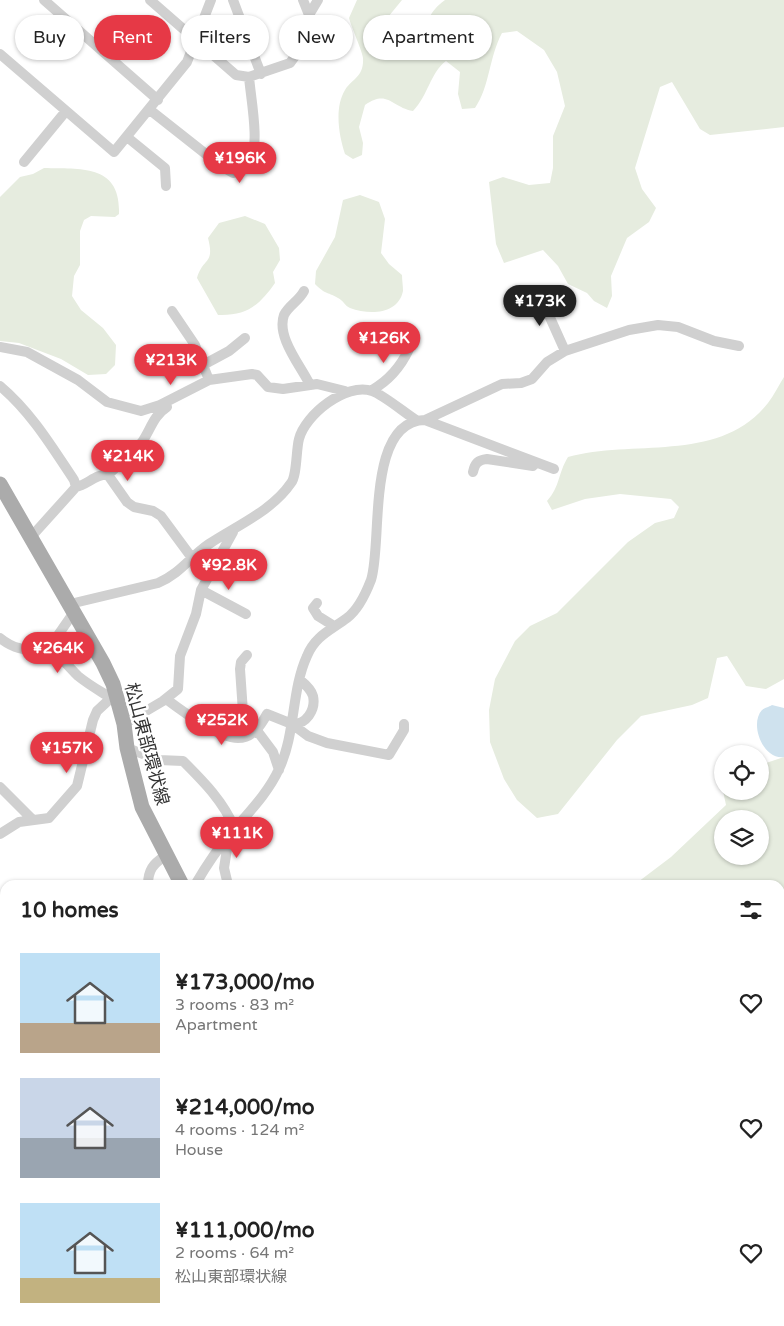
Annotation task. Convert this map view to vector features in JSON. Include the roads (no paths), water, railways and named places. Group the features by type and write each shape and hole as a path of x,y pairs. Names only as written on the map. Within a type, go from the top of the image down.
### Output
{"main road":[{"name":"松山東部環状線","path":"0,484 103,663 124,724 127,748 142,807 165,856 179,880"}],"street":[{"path":"44,0 158,100"},
{"path":"150,0 181,26"},
{"path":"206,15 211,0"},
{"path":"233,0 261,74"},
{"path":"303,0 309,15"},
{"path":"309,15 318,0"},
{"path":"0,54 114,152 150,110 188,60"},
{"path":"219,60 236,75 249,77 290,63 292,60"},
{"path":"150,110 221,166 233,173 243,170 250,164 254,145 249,77"},
{"path":"24,162 66,111"},
{"path":"127,137 165,168 166,186"},
{"path":"304,291 300,298 289,308 282,324 285,338 310,385"},
{"path":"539,293 565,352"},
{"path":"172,311 195,345 209,380"},
{"path":"198,880 212,856 266,791 279,770 287,748 300,680 307,656 314,643 348,617 365,594 374,563 376,515 387,453 398,435 420,420 502,384 521,383 532,379 547,362 565,352 629,330 658,325 678,327 714,341 739,346"},
{"path":"203,364 229,351 245,338"},
{"path":"0,347 27,352 52,364 78,380 106,402 119,407 141,411 150,410 209,380 252,374 257,375 268,387 283,390 310,385 331,387 345,391 372,390 420,420 550,467 487,459 475,464 473,472"},
{"path":"372,390 390,376 410,350"},
{"path":"0,386 24,410 42,432 74,480 76,487"},
{"path":"47,651 72,608 158,583 172,577 210,544 233,531 280,495 293,482 296,456 304,425 310,417 345,391"},
{"path":"108,475 138,446 154,418 173,403 175,398"},
{"path":"31,537 76,487 85,485 102,474 108,475 127,502 134,507 153,511 161,516 192,558"},
{"path":"124,724 178,690 180,656 196,614 201,590 233,531"},
{"path":"201,590 246,614"},
{"path":"317,603 313,608 318,616 334,626"},
{"path":"0,638 8,645 20,650 47,651 55,654 89,685 114,698 97,711 92,720 77,786 49,818 19,822 0,834"},
{"path":"247,655 241,662 240,669 242,706 256,730 273,752 279,770"},
{"path":"292,724 299,724 306,719 312,707 313,695 300,680"},
{"path":"166,699 193,720 230,736 238,738 248,736 256,730 267,714 292,724 308,736 327,743 389,755 404,730 404,724"},
{"path":"127,748 159,760 183,761 213,791 229,814 235,829"},
{"path":"0,787 32,820"},
{"path":"224,842 227,849 224,868 227,880"},
{"path":"148,880 148,872 154,864 165,856"}],"water":[{"path":"772,705 784,708 784,757 770,753 769,745 763,745 760,740 757,724 758,716 762,710"}]}
